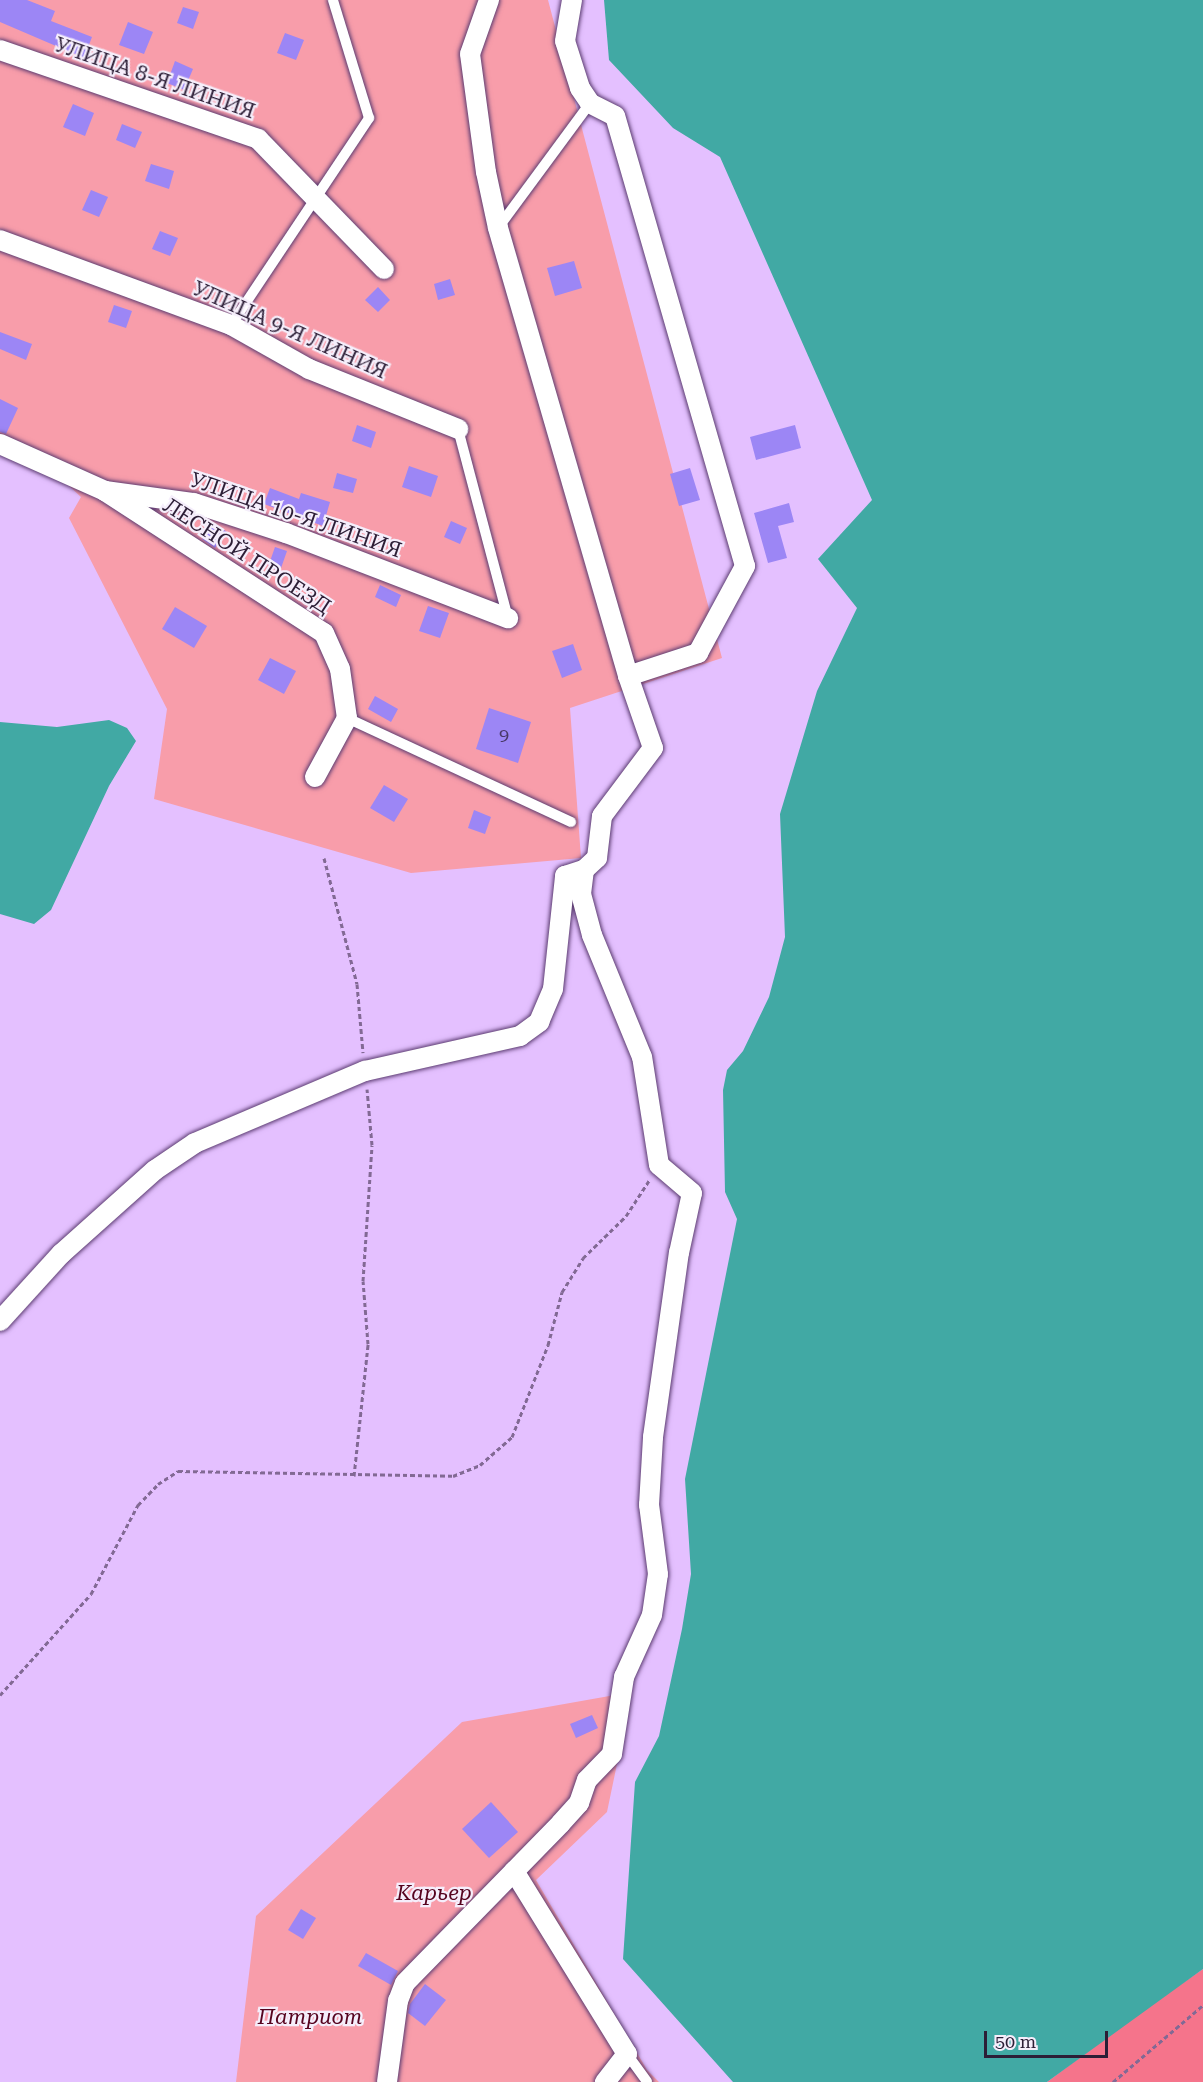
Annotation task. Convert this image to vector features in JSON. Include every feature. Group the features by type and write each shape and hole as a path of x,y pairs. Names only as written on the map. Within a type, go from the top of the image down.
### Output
{"street":[{"path":"0,1321 61,1254 155,1170 195,1143 365,1071 520,1036 538,1022 553,989 564,876 584,870 597,858 602,816 652,748 628,676 498,228 470,54 489,0"},
{"path":"573,0 565,41 580,88 590,103 615,116 745,566 699,653 628,676"},
{"name":"УЛИЦА 8-Я ЛИНИЯ","path":"0,50 258,139 314,200 384,269"},
{"name":"УЛИЦА 9-Я ЛИНИЯ","path":"0,240 231,325 309,369 458,429"},
{"name":"УЛИЦА 10-Я ЛИНИЯ","path":"0,444 105,491 194,503 307,541 508,618"},
{"name":"ЛЕСНОЙ ПРОЕЗД","path":"105,491 324,633 340,669 347,718"},
{"path":"315,777 347,718"},
{"path":"387,2082 398,2001 405,1983 579,1803 587,1780 612,1754 624,1677 652,1615 658,1574 649,1505 653,1437 679,1253 693,1193 659,1165 642,1057 592,934 581,894 584,870"},
{"path":"514,1871 627,2054 605,2082"}],"lane":[{"path":"231,325 369,118 333,0"},
{"path":"498,228 590,103"},
{"path":"458,429 508,618"},
{"path":"347,718 571,822"},
{"path":"627,2054 647,2082"}],"path":[{"path":"324,858 357,984 372,1145 363,1281 368,1344 354,1476"},
{"path":"0,1695 91,1594 138,1505 158,1484 178,1471 453,1476 480,1465 512,1437 548,1344 561,1292 583,1258 626,1216 659,1165"},
{"path":"1113,2082 1203,2005"}],"green space":[{"path":"0,0 548,0 722,658 570,708 581,858 411,873 154,799 167,709 69,518 81,497 23,443 0,435"},
{"name":"Карьер","path":"632,1692 607,1812 536,1880 647,2070 659,2082 236,2082 256,1916 462,1722"}],"shaded area":[{"path":"604,0 1203,0 1203,1969 1047,2082 733,2082 623,1959 635,1782 659,1736 682,1629 691,1574 685,1479 737,1219 725,1192 723,1090 727,1070 743,1051 769,997 785,937 780,814 817,691 857,608 818,559 872,500 720,157 673,128 609,60"},
{"path":"109,720 127,728 136,741 109,786 51,910 34,924 0,914 0,722 57,727"},
{"path":"1203,1969 1203,2082 1047,2082 1148,2007"}],"building":[{"path":"0,0 27,0 55,11 51,21 92,37 84,58 0,22"},
{"path":"183,7 199,12 193,29 177,23"},
{"path":"128,22 153,32 144,54 119,45"},
{"path":"285,33 304,40 296,60 277,53"},
{"path":"175,61 193,69 184,90 167,83"},
{"path":"73,104 94,113 85,136 63,127"},
{"path":"122,124 142,132 135,148 116,140"},
{"path":"151,164 174,171 169,189 145,181"},
{"path":"91,190 108,197 99,217 82,210"},
{"path":"160,231 178,238 170,256 152,249"},
{"path":"574,261 582,288 555,296 547,268"},
{"path":"450,279 455,295 438,300 434,284"},
{"path":"378,287 390,300 378,312 365,300"},
{"path":"114,305 132,311 126,328 108,322"},
{"path":"0,332 32,344 26,360 0,349"},
{"path":"0,399 18,408 6,434 0,432"},
{"path":"357,425 376,432 371,448 352,441"},
{"path":"795,425 801,448 756,460 750,437"},
{"path":"409,466 438,476 431,497 402,487"},
{"path":"690,468 700,500 679,506 670,474"},
{"path":"337,473 357,479 353,493 333,488"},
{"path":"270,488 299,499 301,493 330,502 323,526 264,504"},
{"path":"789,503 794,522 778,526 787,558 768,563 754,513"},
{"path":"451,521 467,528 460,544 444,537"},
{"path":"214,523 227,532 215,548 202,539"},
{"path":"275,547 287,551 280,571 268,567"},
{"path":"380,585 401,595 396,607 375,597"},
{"path":"428,606 449,613 440,638 419,631"},
{"path":"175,607 207,626 194,648 162,629"},
{"path":"573,644 582,670 562,678 552,651"},
{"path":"270,658 296,671 284,694 258,680"},
{"path":"375,696 398,709 391,722 368,709"},
{"path":"489,708 531,722 518,763 476,749"},
{"path":"384,785 408,799 394,822 370,808"},
{"path":"474,810 491,817 485,834 468,828"},
{"path":"592,1715 598,1728 576,1738 570,1724"},
{"path":"491,1802 518,1832 489,1858 462,1829"},
{"path":"301,1909 316,1918 303,1939 288,1930"},
{"path":"366,1953 398,1971 391,1985 358,1966"},
{"path":"425,1984 446,2000 425,2026 408,2013 410,2004"}],"park label":[{"name":"Патриот","path":"310,2017"}]}
